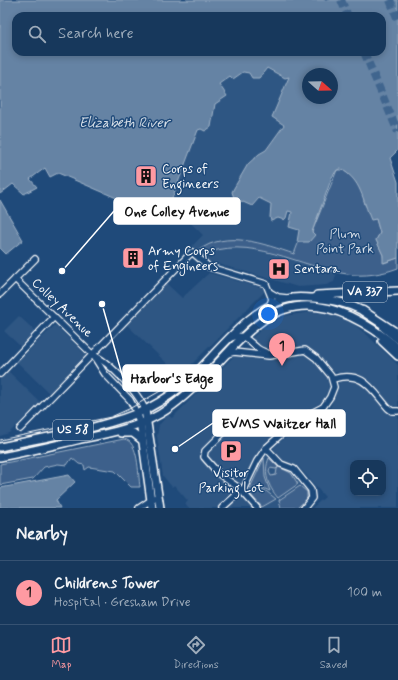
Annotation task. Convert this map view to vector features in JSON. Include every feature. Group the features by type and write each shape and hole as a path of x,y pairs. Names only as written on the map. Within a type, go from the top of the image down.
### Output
{"highway":[{"name":"US 58","path":"363,310 398,334"}],"main road":[{"name":"VA 337","path":"292,298 398,291"},
{"name":"US 58","path":"0,447 101,424 145,410 181,387 251,318 269,306 292,298 322,299 343,303 363,310"},
{"name":"US 58","path":"0,457 98,436 144,422 182,399 256,325 269,316 282,310 303,306 317,306 334,309 351,316 398,348"},
{"path":"368,327 398,356"},
{"name":"Colley Avenue","path":"145,410 142,440 153,498 160,508"},
{"name":"Colley Avenue","path":"136,413 144,422 153,498 152,508"},
{"path":"98,436 132,433 142,440"}],"street":[{"path":"20,429 194,253 209,267 266,284 271,293 271,302 269,306"},
{"path":"0,294 36,259"},
{"name":"Colley Avenue","path":"15,279 93,355 105,374 130,400 136,413"},
{"path":"271,293 281,298 292,298"},
{"path":"363,310 398,340"},
{"path":"1,372 54,317"},
{"path":"231,338 239,336 244,337 261,351 272,355"},
{"path":"222,508 241,491 266,448 291,424 323,407 333,390 333,379 316,358 308,352 302,350 258,356 234,352 227,354"},
{"name":"Colley Avenue","path":"93,355 100,358 132,389 145,410"},
{"path":"333,379 347,375 360,379 367,384 388,408 392,411 398,411"},
{"path":"234,422 205,451 203,456 219,474 241,491 257,508"},
{"path":"266,448 281,464 294,469 311,490 312,498 304,508"},
{"path":"139,508 153,498"}],"shaded area":[{"path":"267,68 285,77 289,77 273,116 284,125 266,151 248,164 252,206 260,198 271,204 271,220 278,218 284,219 286,218 288,211 292,212 295,228 299,232 299,241 294,254 257,242 235,240 213,243 198,251 192,246 203,235 169,202 165,203 171,201 198,130 213,116 219,84 231,76"},
{"name":"Sentara","path":"232,247 257,250 337,272 334,282 326,285 298,287 208,261 202,256 215,250"},
{"path":"209,273 263,288 264,292 180,376 127,325 167,284 182,298"},
{"path":"311,312 331,314 351,322 367,335 398,365 398,508 312,508 325,497 298,466 285,462 274,450 274,447 300,425 326,412 330,408 338,388 339,373 334,372 327,377 329,388 322,402 287,423 266,442 256,454 263,459 266,456 269,456 280,468 291,472 308,492 306,501 298,508 188,508 185,504 188,501 174,485 172,487 163,476 157,436 159,425 168,415 172,418 234,356 264,360 263,349 252,338 263,328 284,316"},
{"path":"19,316 35,331 20,346 4,331"},
{"path":"55,325 86,355 49,393 17,362"},
{"path":"8,371 40,402 9,433 0,436 0,379"}],"green space":[{"name":"Plum Point Park","path":"337,170 343,170 354,178 362,191 365,205 376,219 380,233 376,240 383,255 384,263 398,258 398,268 386,272 353,275 330,271 274,254 255,250 237,248 219,250 202,256 198,251 209,244 221,241 245,240 294,254 299,241 314,236 312,232"},
{"path":"124,439 129,441 135,452 140,487 131,487 115,471 89,467 85,470 84,465 79,464 72,458 67,465 58,464 44,467 33,479 0,485 0,464"},
{"path":"264,458 265,477 270,491 263,488 250,488"},
{"path":"269,458 278,467 276,469 270,468 269,472 271,476 276,475 279,467 291,473 298,484 278,498 269,484 266,469"},
{"path":"300,486 307,492 307,499 297,508 281,508 279,500"},
{"path":"254,489 266,491 276,499 262,507 249,493"}],"water":[{"name":"Elizabeth River","path":"0,0 398,0 398,150 390,158 398,182 398,258 383,263 383,255 376,240 380,233 376,219 371,220 357,185 348,174 341,169 337,170 332,177 312,232 315,235 309,242 297,242 299,230 289,227 292,212 288,211 284,220 278,218 271,221 271,204 259,198 252,206 234,198 232,192 248,164 266,150 284,125 272,117 289,77 285,78 267,68 259,78 252,78 249,73 243,72 233,79 230,76 219,84 227,96 215,104 211,127 205,131 201,129 198,130 171,201 159,209 152,210 140,208 58,173 50,177 45,168 30,179 37,187 24,194 13,184 0,194"},
{"path":"0,200 23,240 6,254 0,248"},
{"path":"69,475 75,482 56,500 60,508 0,508 0,488"}],"tunnel":[{"path":"341,0 346,12"},
{"path":"390,0 398,20"},
{"path":"366,56 398,132"}],"tram line":[{"path":"0,440 111,417 129,409 183,378"}],"place":[{"name":"Corps of Engineers","path":"146,176"},
{"name":"Army Corps of Engineers","path":"133,258"},
{"name":"Sentara","path":"279,269"},
{"name":"One Colley Avenue","path":"62,271"},
{"name":"Harbor's Edge","path":"102,304"},
{"name":"Childrens Tower","path":"282,366"},
{"name":"EVMS Waitzer Hall","path":"175,449"},
{"name":"Visitor Parking Lot","path":"231,451"}]}
